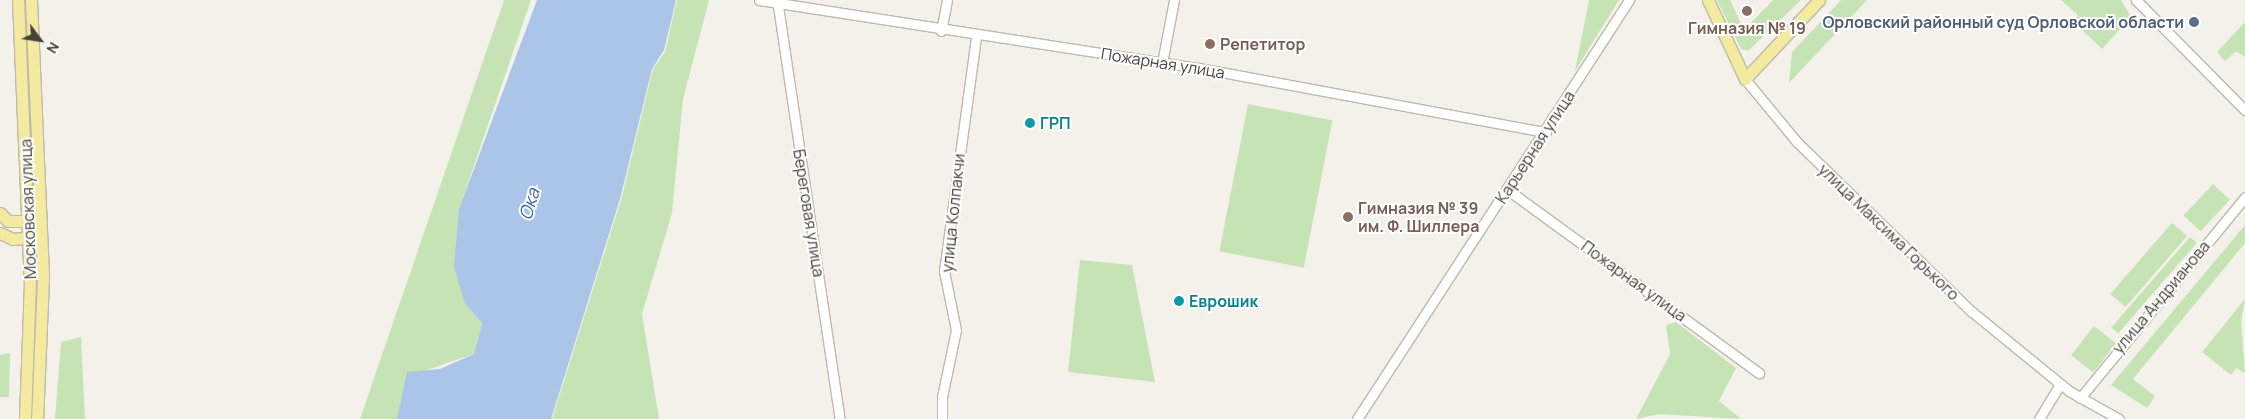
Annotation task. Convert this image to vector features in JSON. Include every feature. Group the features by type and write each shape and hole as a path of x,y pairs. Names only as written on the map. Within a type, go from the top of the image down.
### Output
{"main road":[{"name":"Московская улица","path":"18,0 35,237 37,419"},
{"name":"Московская улица","path":"31,0 34,221"},
{"name":"улица Максима Горького","path":"1708,0 1745,79"},
{"path":"1745,79 1819,0"},
{"path":"3,219 34,221"},
{"path":"3,237 35,237"},
{"name":"Московская улица","path":"25,419 35,237"}],"street":[{"name":"Пожарная улица","path":"759,0 778,6 1162,63 1546,132"},
{"path":"941,31 947,0"},
{"path":"1162,63 1174,0"},
{"name":"Карьерная улица","path":"1357,419 1546,132 1629,0"},
{"path":"2136,0 2245,110"},
{"name":"Береговая улица","path":"778,6 840,419"},
{"name":"улица Колпакчи","path":"942,419 942,397 956,330 944,271 976,36"},
{"name":"улица Максима Горького","path":"1745,79 1777,120 1893,238 2060,384 2080,398 2119,419"},
{"name":"Пожарная улица","path":"1508,190 1759,373"},
{"name":"улица Андрианова","path":"2080,398 2245,197"},
{"path":"2039,419 2060,384"}],"green space":[{"path":"504,0 531,0 459,209 465,304 482,323 474,354 424,371 399,419 360,419"},
{"path":"677,0 709,0 683,99 672,213 642,314 659,419 552,419 621,200 653,69 665,52"},
{"path":"1589,0 1619,0 1575,71"},
{"path":"1717,0 1730,0 1744,30 1773,0 1801,0 1748,51 1741,49"},
{"path":"1841,0 1867,0 1789,83 1792,52"},
{"path":"2061,0 2121,0 2131,17 2102,49 2075,23 2078,15"},
{"path":"2245,22 2245,57 2236,51 2225,61 2217,52"},
{"path":"1248,104 1332,120 1304,268 1219,251"},
{"path":"2213,184 2230,200 2200,231 2184,215"},
{"path":"2172,223 2187,236 2125,307 2110,294"},
{"path":"2245,225 2245,243 2133,379 2155,396 2147,408 2111,385"},
{"path":"2190,237 2197,243 2118,333 2111,328"},
{"path":"1080,260 1132,265 1155,382 1068,372"},
{"path":"2245,299 2241,321 2245,373 2236,368 2231,375 2202,352"},
{"path":"1676,322 1736,368 1719,401 1741,419 1659,414 1636,419 1670,354 1666,325"},
{"path":"2094,326 2116,343 2093,372 2071,355"},
{"path":"81,337 85,419 55,419 61,342"},
{"path":"10,353 9,397 0,397 0,355"}],"water":[{"name":"Ока","path":"537,0 676,0 664,50 652,69 620,199 551,419 397,419 407,372 440,369 474,354 482,323 465,304 454,267 459,209"}],"place":[{"name":"Гимназия № 19","path":"1747,11"},
{"name":"Орловский районный суд Орловской области","path":"2194,22"},
{"name":"Репетитор","path":"1210,44"},
{"name":"ГРП","path":"1030,123"},
{"name":"Гимназия № 39 им. Ф. Шиллера","path":"1348,217"},
{"name":"Еврошик","path":"1179,301"}]}
